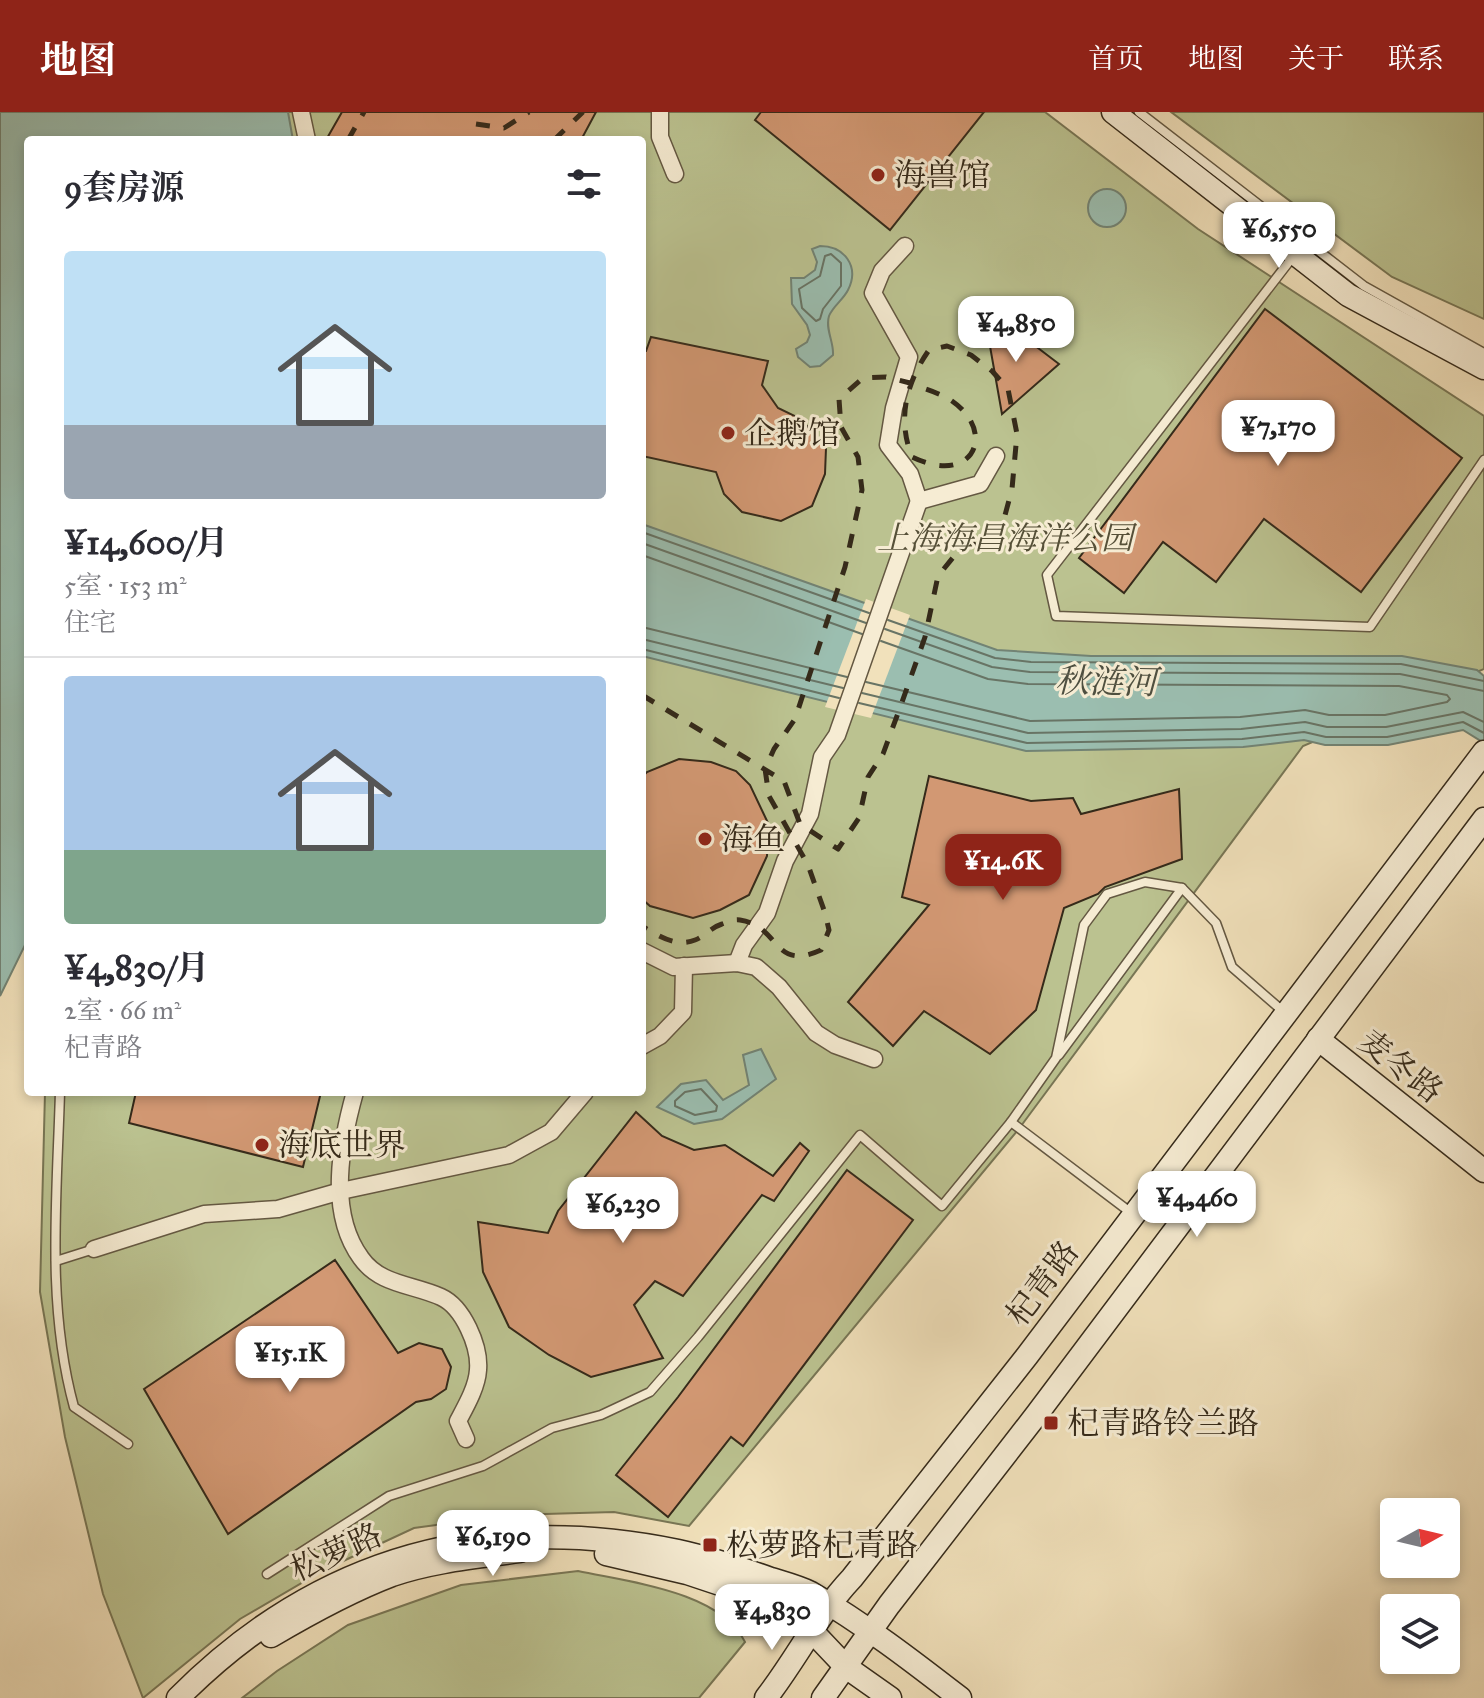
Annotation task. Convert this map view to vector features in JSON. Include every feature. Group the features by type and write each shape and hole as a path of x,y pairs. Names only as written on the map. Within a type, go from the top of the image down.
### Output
{"main road":[{"path":"1113,112 1348,295 1484,368"},
{"name":"杞青路","path":"766,1698 827,1605 852,1578 1134,1215 1483,754"},
{"path":"823,1698 1484,819"},
{"name":"麦冬路","path":"1318,1039 1484,1171"},
{"name":"松萝路","path":"178,1698 242,1641 292,1605 342,1580 410,1554 468,1542 538,1535 655,1547 724,1563 810,1592 827,1605 872,1629 960,1698"},
{"name":"松萝路","path":"192,1698 250,1649 358,1590 394,1575 449,1562 540,1548 615,1554 687,1573 774,1602 811,1630 846,1667 890,1698"}],"street":[{"path":"301,112 306,136"},
{"path":"660,112 660,137 675,174"},
{"path":"737,963 744,945 767,913 785,861 810,814 822,757 837,735 919,501 910,474 888,445 894,408 909,357 873,293 882,271 905,246"},
{"path":"919,501 980,484 996,456"},
{"path":"646,953 674,967 737,963 756,967 779,987 816,1033 835,1045 874,1059"},
{"path":"646,1044 660,1036 683,1012 684,966"},
{"path":"354,1096 340,1164 342,1214 360,1257 380,1277 443,1298 455,1309 471,1333 478,1370 458,1421 466,1439"},
{"path":"94,1249 204,1214 278,1209 341,1191 509,1155 551,1132 582,1096"}],"lane":[{"path":"1139,112 1364,286 1484,353"},
{"path":"1296,254 1047,575 1056,616 1370,627 1484,460"},
{"path":"1056,1058 1084,925 1107,894 1145,882 1182,888 1216,923 1232,967 1286,1014"},
{"path":"267,1574 389,1496 483,1466 552,1428 601,1415 650,1392 860,1135 942,1206 1011,1122 1182,888"},
{"path":"60,1096 56,1261 63,1365 74,1407 128,1444"},
{"path":"1011,1122 1134,1215"},
{"path":"56,1261 94,1249"}],"green space":[{"name":"上海海昌海洋公园","path":"281,112 1045,112 1198,229 1484,416 1484,669 1303,746 1018,1130 689,1526 614,1512 510,1515 414,1528 324,1570 240,1619 143,1698 103,1594 65,1437 40,1292 45,1096 646,1096 646,136 285,136"},
{"path":"1171,112 1484,112 1484,319 1392,277"},
{"path":"578,1571 646,1585 694,1600 733,1625 745,1642 699,1698 242,1698 348,1625 461,1585"}],"water":[{"path":"0,112 288,112 292,136 24,136 24,947 0,996"},
{"path":"1107,189 1120,195 1126,208 1120,221 1107,227 1094,221 1088,208 1094,195"},
{"path":"820,246 843,254 852,273 848,290 829,316 833,355 820,366 810,367 798,357 796,349 807,342 810,335 807,325 792,304 791,278 804,278 815,270 817,262 812,249"},
{"name":"秋涟河","path":"646,525 997,650 1091,656 1402,656 1477,670 1484,676 1484,743 1463,730 1388,745 1325,745 1304,740 1243,747 1026,751 646,657"},
{"path":"761,1049 776,1079 722,1119 694,1124 657,1107 681,1084 706,1080 723,1100 749,1085 743,1055"}],"pier":[{"path":"866,599 910,615 871,718 825,707"}],"building":[{"path":"342,112 596,112 583,136 328,136"},
{"name":"海兽馆","path":"761,112 984,112 890,230 755,120"},
{"path":"1265,309 1462,458 1361,592 1264,519 1216,582 1163,542 1124,593 1079,558"},
{"path":"1000,319 1059,364 1002,414 988,335"},
{"name":"企鹅馆","path":"651,337 768,361 762,385 778,408 801,419 826,448 825,474 812,506 781,521 742,512 724,494 716,472 646,457 646,351"},
{"name":"海鱼","path":"679,759 711,762 736,771 750,785 768,823 767,856 749,895 720,910 693,918 646,902 647,772"},
{"path":"929,776 1031,801 1073,798 1081,814 1179,789 1182,859 1105,887 1098,894 1064,908 1036,1010 990,1054 924,1011 893,1046 848,1002 929,905 902,897"},
{"name":"海底世界","path":"135,1096 320,1096 303,1167 129,1123"},
{"path":"636,1112 662,1136 694,1150 725,1145 773,1176 800,1143 809,1151 774,1201 762,1195 683,1296 655,1281 634,1305 663,1358 591,1377 549,1355 509,1327 483,1272 478,1222 548,1233 558,1211"},
{"path":"847,1170 913,1220 743,1446 731,1437 668,1517 616,1475"},
{"path":"335,1260 398,1353 419,1343 442,1349 451,1367 446,1389 431,1399 416,1402 228,1534 144,1389"}],"railway":[{"path":"350,136 364,112"},
{"path":"476,124 504,128 529,112"},
{"path":"558,136 583,112"},
{"path":"765,770 784,781 800,824 838,849 859,818 868,777 883,754 901,705 925,637 938,576 955,555 991,534 1004,519 1012,489 1017,434 1008,389 992,371 971,355 947,346 929,350 911,384"},
{"path":"765,770 774,749 795,719 845,567 862,490 858,457 841,427 839,399 863,378 886,377 911,384"},
{"path":"911,384 947,398 966,414 975,440 972,452 964,461 951,465 933,464 912,457 905,429 906,402 911,384"},
{"path":"646,697 765,770"},
{"path":"646,928 667,939 688,942 718,925 740,920 763,930 785,952 793,955 821,950 829,930 825,913 808,865 769,796 765,770"}],"place":[{"name":"海兽馆","path":"878,175"},
{"name":"企鹅馆","path":"728,433"},
{"name":"海鱼","path":"705,839"},
{"name":"海底世界","path":"262,1145"},
{"name":"杞青路铃兰路","path":"1051,1423"},
{"name":"松萝路杞青路","path":"710,1545"}]}
